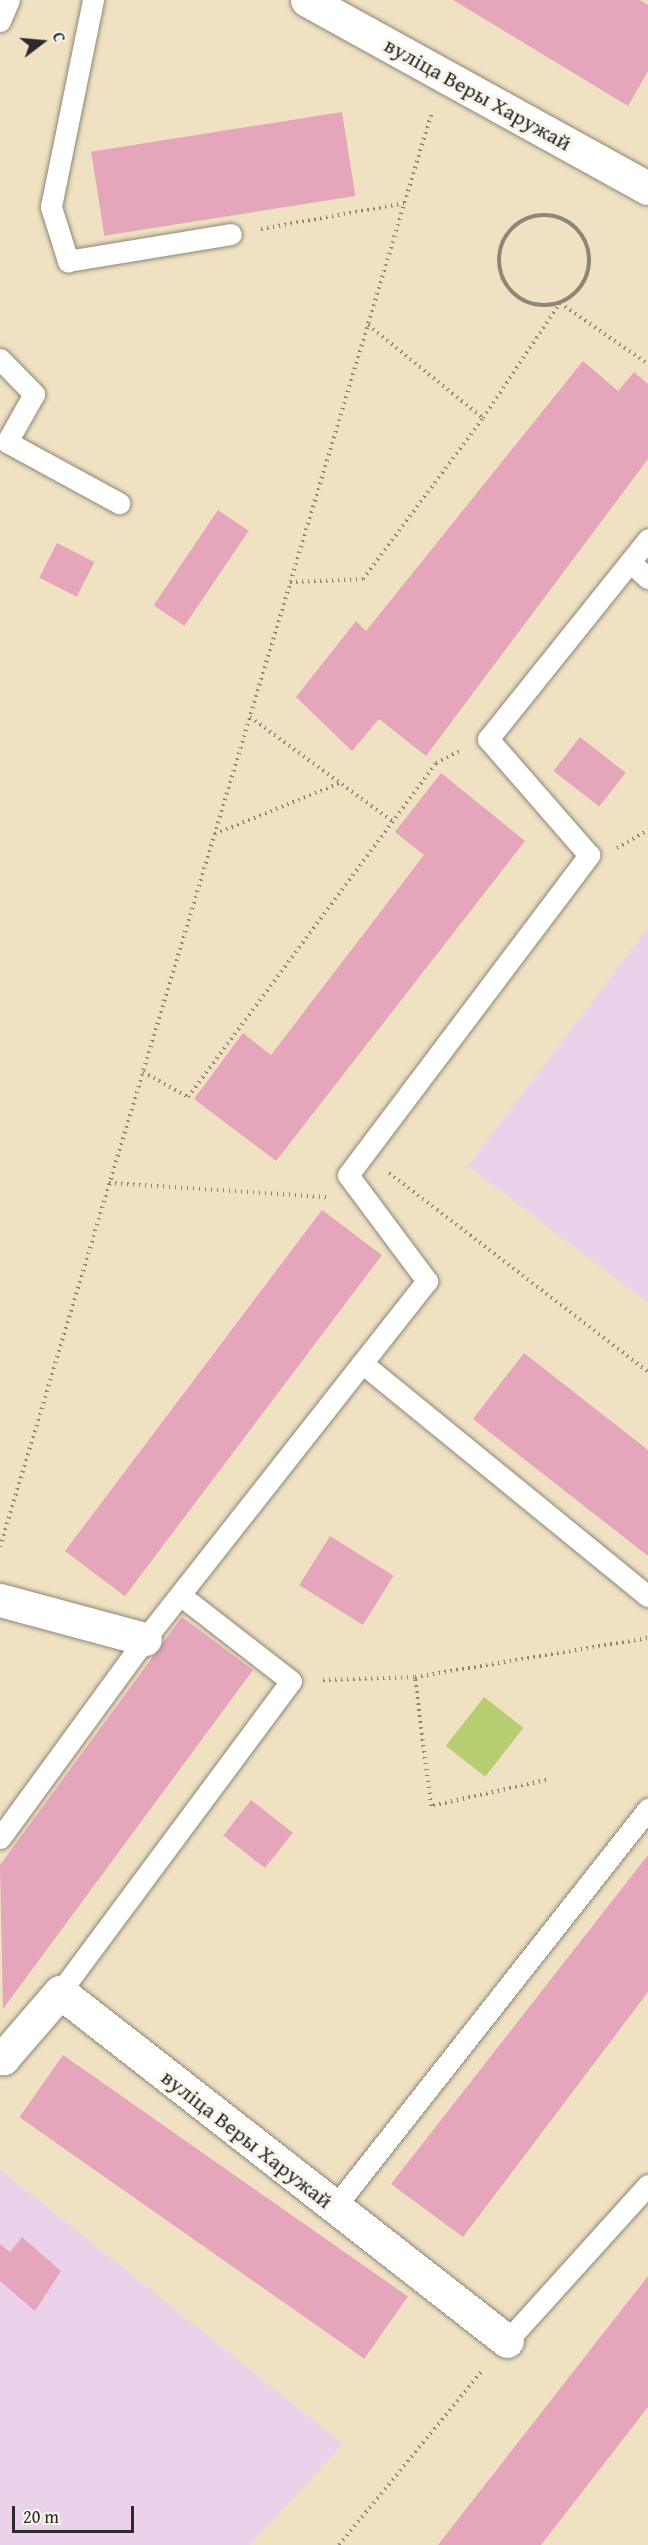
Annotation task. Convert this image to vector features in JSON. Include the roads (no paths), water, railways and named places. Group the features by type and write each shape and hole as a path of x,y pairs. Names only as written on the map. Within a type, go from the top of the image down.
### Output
{"street":[{"name":"вуліца Веры Харужай","path":"307,0 648,188"},
{"path":"0,1600 145,1639"},
{"name":"вуліца Веры Харужай","path":"60,1992 507,2341"},
{"path":"0,2056 3,2058 60,1992"}],"lane":[{"path":"0,21 9,0"},
{"path":"93,0 51,207 68,261 231,234"},
{"path":"0,360 34,394 7,441 119,503"},
{"path":"0,1838 10,1808 427,1281 348,1175 590,855 488,739 648,539"},
{"path":"630,562 648,578"},
{"path":"362,1363 648,1596"},
{"path":"60,1992 291,1681 180,1595"},
{"path":"334,2208 648,1809"},
{"path":"507,2341 648,2185"}]}
